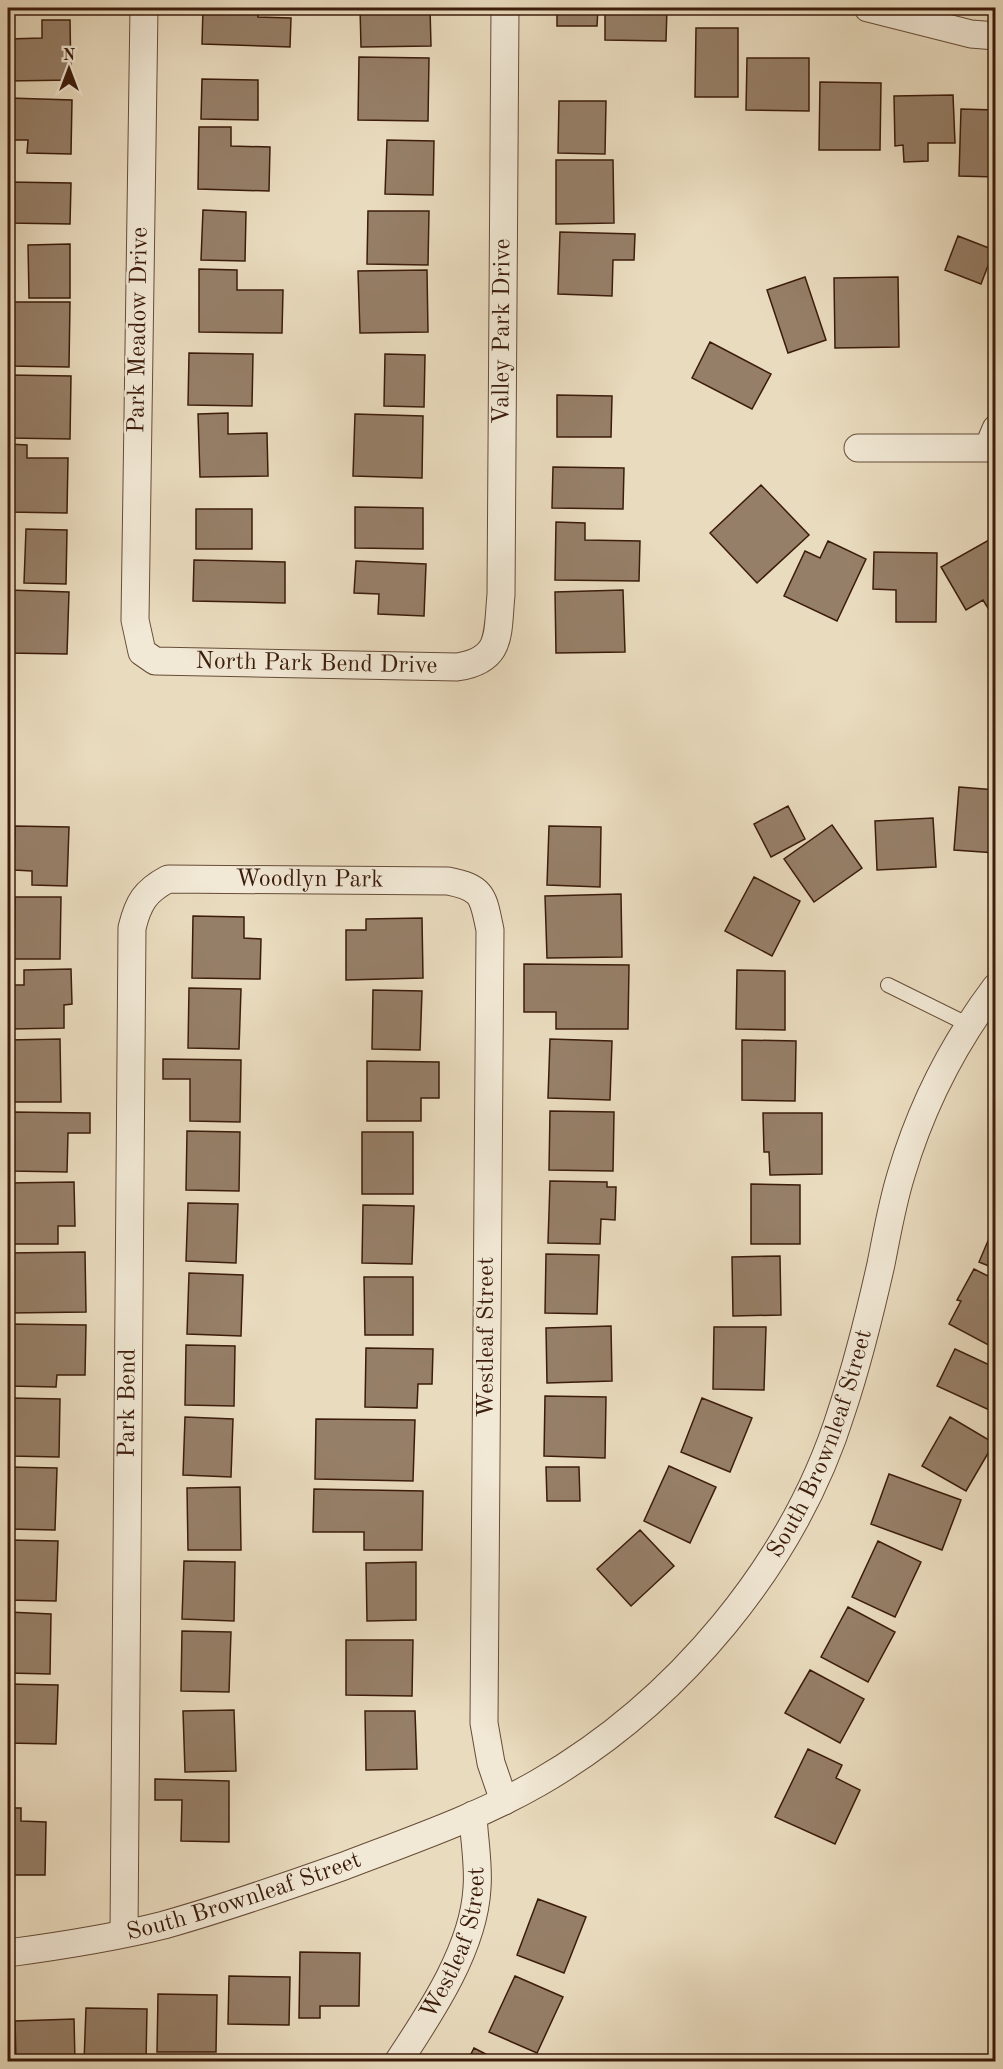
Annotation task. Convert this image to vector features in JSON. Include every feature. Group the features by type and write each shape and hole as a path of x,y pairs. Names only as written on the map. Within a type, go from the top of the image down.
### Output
{"street":[{"name":"Park Meadow Drive","path":"142,652 135,620 144,8"},
{"name":"Valley Park Drive","path":"491,654 497,633 501,595 505,8"},
{"path":"868,8 971,34 996,36"},
{"path":"858,448 988,448 996,429"},
{"name":"North Park Bend Drive","path":"142,652 155,661 457,667 475,664 491,654"},
{"name":"Woodlyn Park","path":"158,884 168,879 184,878 448,881 462,884"},
{"name":"Park Bend","path":"124,1933 132,928 137,906 145,894 158,884"},
{"name":"Westleaf Street","path":"462,884 477,890 483,898 490,930 483,1723 491,1763 504,1801"},
{"name":"South Brownleaf Street","path":"8,1953 64,1945 162,1925 301,1881 423,1837 504,1801 597,1746 658,1696 697,1656 761,1574 798,1517 829,1449 842,1411 866,1329 900,1177 919,1121 944,1066 996,987"},
{"name":"Westleaf Street","path":"398,2061 422,2026 464,1948 474,1913 478,1887 473,1815"}],"lane":[{"path":"888,985 969,1025"}],"building":[{"path":"8,8 73,8 73,9 8,10"},
{"path":"203,8 258,8 258,17 291,18 290,47 202,44"},
{"path":"360,8 430,8 431,46 361,47"},
{"path":"557,8 598,8 597,26 557,26"},
{"path":"605,8 667,8 666,41 605,40"},
{"path":"42,20 70,20 71,80 8,81 8,39 42,38"},
{"path":"696,28 738,28 738,97 695,97"},
{"path":"359,57 429,58 428,121 358,120"},
{"path":"747,58 809,58 809,111 746,110"},
{"path":"202,79 258,80 258,120 201,119"},
{"path":"820,82 881,83 880,150 819,150"},
{"path":"953,95 955,143 928,143 928,161 904,162 903,145 895,146 894,96"},
{"path":"9,98 72,100 71,154 27,153 28,140 8,140"},
{"path":"559,101 606,101 605,154 558,153"},
{"path":"961,109 996,110 996,177 959,176"},
{"path":"199,127 231,127 231,146 270,147 269,191 198,189"},
{"path":"387,140 434,141 433,195 385,194"},
{"path":"556,160 613,160 614,223 556,224"},
{"path":"8,182 71,183 70,224 8,223"},
{"path":"203,210 246,212 245,261 201,260"},
{"path":"368,211 429,211 428,265 367,264"},
{"path":"560,232 635,234 634,260 613,260 612,296 558,294"},
{"path":"958,236 994,250 981,284 945,270"},
{"path":"70,244 70,298 29,298 28,245"},
{"path":"199,269 237,270 237,290 283,290 282,333 199,332"},
{"path":"427,270 428,332 360,333 358,271"},
{"path":"805,277 826,340 788,353 767,290"},
{"path":"898,277 899,347 835,348 834,278"},
{"path":"8,302 70,302 69,367 8,366"},
{"path":"710,342 771,374 752,409 692,378"},
{"path":"189,353 253,354 252,406 188,405"},
{"path":"385,354 425,355 424,407 384,406"},
{"path":"8,375 71,376 70,439 8,438"},
{"path":"557,395 612,396 611,437 557,437"},
{"path":"228,413 228,434 267,433 268,476 200,477 198,414"},
{"path":"355,414 423,416 422,478 353,476"},
{"path":"8,444 27,445 27,458 68,458 67,513 8,512"},
{"path":"553,467 624,468 623,509 552,508"},
{"path":"761,485 809,535 757,583 710,533"},
{"path":"355,507 423,508 423,549 355,548"},
{"path":"196,509 252,509 252,549 196,549"},
{"path":"556,522 585,523 585,540 640,541 639,581 555,580"},
{"path":"26,529 67,530 66,584 24,583"},
{"path":"996,536 996,615 993,616 983,600 966,610 941,567"},
{"path":"828,541 866,559 837,621 784,596 805,551 820,558"},
{"path":"874,552 937,553 936,622 896,622 896,590 873,589"},
{"path":"194,560 285,562 285,603 193,601"},
{"path":"356,561 426,564 424,616 378,614 379,594 354,593"},
{"path":"8,590 69,592 67,654 8,653"},
{"path":"623,590 625,652 556,653 555,592"},
{"path":"959,787 996,790 996,853 954,850"},
{"path":"788,806 805,839 771,857 754,824"},
{"path":"933,818 936,867 877,870 875,821"},
{"path":"832,825 862,868 814,902 784,859"},
{"path":"15,826 69,827 67,886 32,885 32,871 14,870"},
{"path":"549,826 601,827 600,887 547,885"},
{"path":"754,877 800,901 772,956 725,931"},
{"path":"621,894 622,957 547,958 545,896"},
{"path":"15,897 61,897 60,959 14,959"},
{"path":"193,916 244,917 244,938 261,939 260,979 192,978"},
{"path":"422,918 423,978 346,980 346,930 366,930 366,919"},
{"path":"524,964 629,965 628,1029 556,1029 556,1012 524,1012"},
{"path":"71,969 72,1004 64,1005 64,1028 13,1029 12,985 24,985 24,970"},
{"path":"737,970 785,971 785,1030 736,1029"},
{"path":"189,988 241,989 239,1049 188,1048"},
{"path":"373,990 422,991 420,1050 372,1049"},
{"path":"60,1039 61,1102 9,1102 8,1040"},
{"path":"550,1039 612,1041 610,1100 548,1098"},
{"path":"742,1040 796,1041 795,1101 742,1100"},
{"path":"163,1059 241,1060 240,1122 190,1121 190,1079 163,1079"},
{"path":"367,1061 439,1062 439,1098 421,1098 421,1121 367,1121"},
{"path":"550,1111 614,1112 613,1171 549,1170"},
{"path":"12,1112 90,1113 90,1133 68,1133 67,1172 11,1171"},
{"path":"763,1113 822,1113 822,1174 770,1175 769,1152 764,1152"},
{"path":"187,1131 240,1132 239,1191 186,1190"},
{"path":"362,1132 413,1132 413,1194 362,1194"},
{"path":"550,1181 607,1182 607,1187 616,1187 615,1220 601,1219 600,1244 548,1243"},
{"path":"74,1182 75,1226 58,1226 58,1244 12,1244 11,1221 8,1221 8,1183"},
{"path":"751,1184 800,1185 800,1244 751,1244"},
{"path":"188,1203 238,1204 236,1263 186,1261"},
{"path":"363,1205 414,1206 412,1264 362,1263"},
{"path":"996,1222 996,1269 979,1262"},
{"path":"85,1252 86,1312 9,1313 8,1253"},
{"path":"546,1254 599,1255 597,1314 545,1313"},
{"path":"780,1256 781,1315 733,1316 732,1257"},
{"path":"974,1269 996,1280 996,1349 949,1324 961,1301 957,1300"},
{"path":"189,1273 243,1275 241,1336 187,1334"},
{"path":"364,1277 413,1277 413,1335 365,1335"},
{"path":"8,1324 86,1325 85,1375 57,1375 56,1387 8,1386"},
{"path":"611,1326 612,1381 547,1383 546,1328"},
{"path":"714,1327 766,1327 764,1390 713,1389"},
{"path":"186,1345 235,1346 234,1406 185,1405"},
{"path":"366,1348 433,1349 432,1384 418,1384 417,1408 365,1407"},
{"path":"955,1349 996,1368 996,1413 937,1386"},
{"path":"545,1396 606,1397 605,1458 544,1456"},
{"path":"11,1398 60,1399 59,1457 10,1456"},
{"path":"702,1398 752,1418 730,1472 681,1452"},
{"path":"185,1417 233,1419 231,1477 183,1475"},
{"path":"950,1417 994,1443 966,1491 922,1466"},
{"path":"316,1419 415,1420 413,1481 315,1479"},
{"path":"669,1466 716,1487 690,1543 644,1521"},
{"path":"8,1467 57,1468 55,1530 8,1529"},
{"path":"546,1467 579,1467 580,1501 547,1501"},
{"path":"889,1474 961,1500 942,1550 871,1524"},
{"path":"240,1487 241,1550 188,1550 187,1488"},
{"path":"314,1489 423,1491 422,1550 364,1550 364,1532 313,1532"},
{"path":"640,1530 674,1566 631,1606 597,1569"},
{"path":"9,1540 58,1541 56,1601 8,1600"},
{"path":"878,1541 921,1562 895,1617 852,1597"},
{"path":"184,1561 235,1562 234,1621 182,1619"},
{"path":"416,1562 416,1620 367,1621 366,1563"},
{"path":"848,1607 895,1632 868,1682 821,1657"},
{"path":"8,1612 51,1614 50,1674 8,1673"},
{"path":"182,1631 231,1632 229,1692 181,1691"},
{"path":"346,1640 413,1640 412,1696 346,1695"},
{"path":"810,1670 864,1699 840,1743 785,1713"},
{"path":"8,1684 58,1685 56,1744 8,1743"},
{"path":"234,1710 236,1771 185,1772 183,1711"},
{"path":"365,1711 415,1711 417,1769 366,1770"},
{"path":"808,1749 842,1765 836,1778 860,1790 835,1844 775,1817"},
{"path":"155,1779 229,1781 229,1842 181,1841 182,1800 155,1800"},
{"path":"8,1808 21,1808 21,1821 46,1822 45,1875 8,1875"},
{"path":"538,1899 586,1917 564,1973 517,1955"},
{"path":"300,1952 360,1953 359,2006 320,2006 320,2018 299,2018"},
{"path":"229,1976 290,1977 289,2025 228,2024"},
{"path":"515,1976 563,1997 537,2053 489,2032"},
{"path":"158,1994 217,1995 216,2052 157,2052"},
{"path":"86,2008 147,2009 146,2062 84,2062"},
{"path":"74,2019 75,2062 16,2062 15,2021"},
{"path":"474,2048 501,2062 467,2062"}]}
